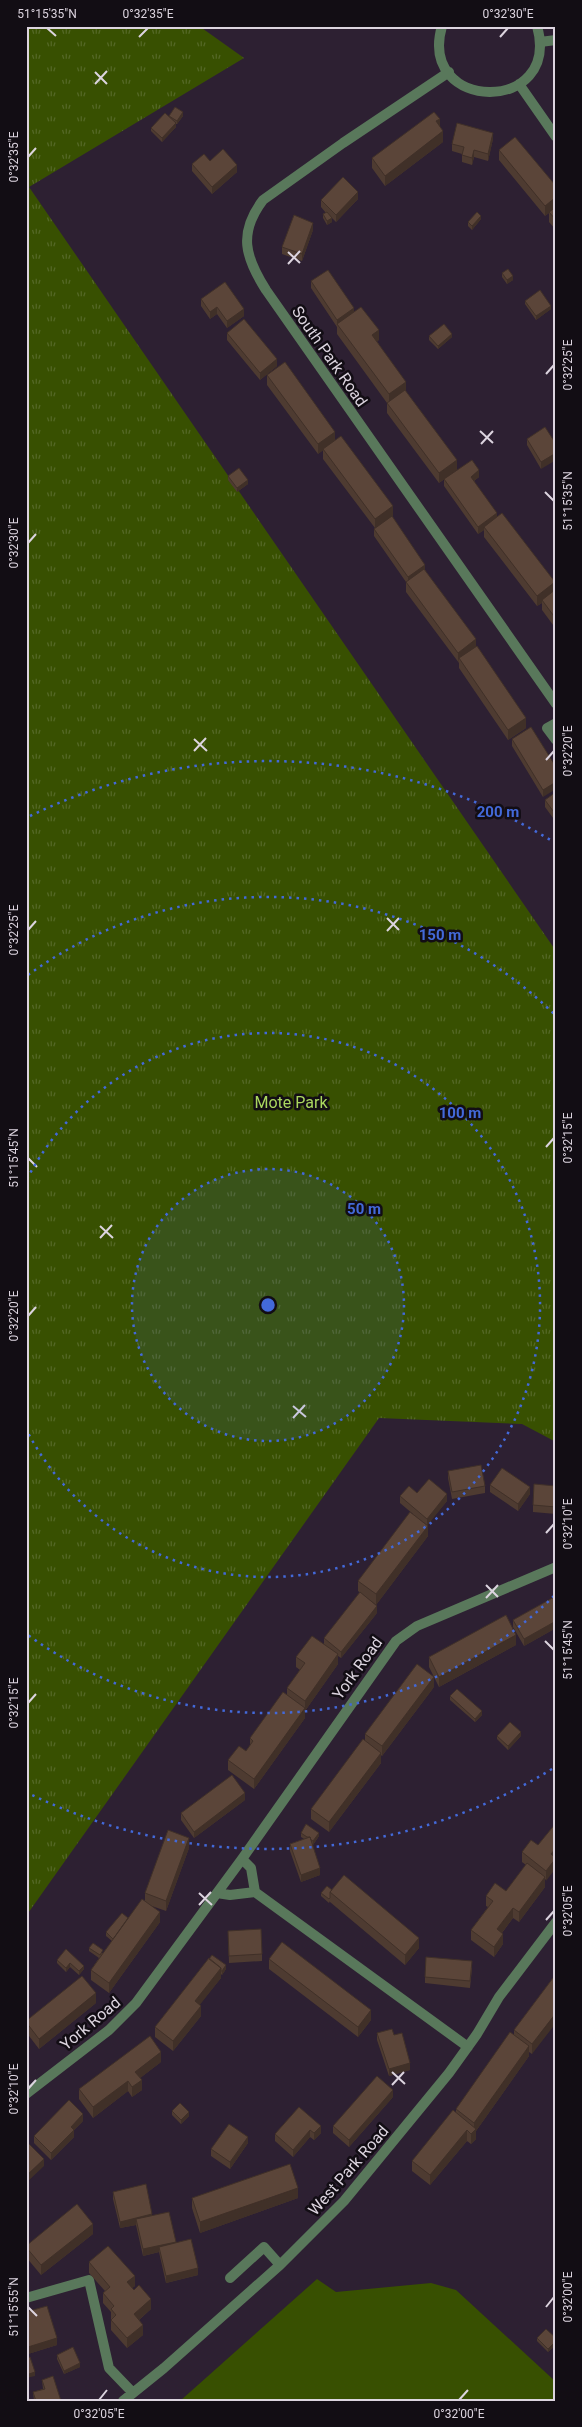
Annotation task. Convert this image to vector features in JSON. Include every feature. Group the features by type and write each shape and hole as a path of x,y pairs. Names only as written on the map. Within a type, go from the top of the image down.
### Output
{"street":[{"path":"442,26 440,47 449,72 463,86 482,92 504,91 519,84 534,66 540,42 537,26"},
{"path":"540,42 556,40"},
{"name":"South Park Road","path":"449,72 343,143 264,200 256,210 247,232 248,254 251,264 266,290 556,704"},
{"path":"519,84 556,136"},
{"path":"556,723 548,728 556,740"},
{"name":"York Road","path":"26,2094 109,2030 136,2003 242,1859 396,1641 425,1622 556,1567"},
{"path":"242,1859 250,1868 255,1892 468,2047"},
{"path":"217,1893 230,1895 255,1892"},
{"name":"West Park Road","path":"123,2401 164,2368 280,2265 344,2201 444,2080 468,2047 499,1997 556,1922"},
{"path":"230,2278 264,2247 280,2265"},
{"path":"26,2298 89,2280 109,2368 133,2393"}],"green space":[{"name":"Mote Park","path":"26,26 199,26 244,58 29,187 556,951 556,1442 522,1424 379,1418 26,1916"},
{"path":"317,2279 336,2292 431,2283 456,2290 556,2382 556,2401 180,2401"}],"building":[{"path":"175,107 183,112 177,121 169,116"},
{"path":"434,112 440,119 436,121 443,131 385,176 372,158"},
{"path":"165,113 176,123 162,138 151,128"},
{"path":"457,123 493,133 488,154 474,150 472,158 462,155 464,147 452,144"},
{"path":"515,137 556,186 556,197 545,206 499,150"},
{"path":"223,149 237,165 212,187 192,164 204,154 210,161"},
{"path":"343,177 358,192 336,215 321,200"},
{"path":"556,207 556,220 549,212"},
{"path":"327,212 332,218 327,221 323,214"},
{"path":"477,212 481,216 472,226 468,222"},
{"path":"294,215 313,223 302,254 282,247"},
{"path":"508,269 513,276 507,280 502,273"},
{"path":"328,270 354,308 337,320 311,281"},
{"path":"225,282 244,309 227,321 217,307 210,312 201,299"},
{"path":"540,290 551,306 536,316 525,301"},
{"path":"361,307 379,330 372,335 406,382 389,394 337,324"},
{"path":"244,319 277,359 260,373 227,333"},
{"path":"444,324 452,334 438,346 429,336"},
{"path":"285,362 335,432 318,444 267,375"},
{"path":"405,390 457,460 439,473 387,403"},
{"path":"545,427 556,444 556,453 541,462 527,439"},
{"path":"341,436 393,506 375,519 323,449"},
{"path":"472,460 479,470 471,477 497,513 478,527 444,479"},
{"path":"239,468 248,480 237,488 228,476"},
{"path":"502,513 555,582 537,596 484,527"},
{"path":"392,516 425,565 408,577 374,529"},
{"path":"424,569 476,639 458,653 406,582"},
{"path":"556,589 556,619 542,600"},
{"path":"477,646 526,718 508,730 459,658"},
{"path":"531,727 556,767 556,782 543,790 512,739"},
{"path":"556,792 556,815 545,800"},
{"path":"481,1465 485,1486 452,1492 448,1471"},
{"path":"502,1468 530,1487 518,1504 490,1485"},
{"path":"429,1479 447,1494 427,1519 400,1496 409,1486 417,1493"},
{"path":"534,1484 556,1486 556,1507 533,1505"},
{"path":"410,1512 428,1526 376,1594 358,1581"},
{"path":"360,1592 377,1606 341,1652 324,1638"},
{"path":"556,1596 556,1621 524,1639 513,1620"},
{"path":"506,1615 516,1635 439,1677 429,1657"},
{"path":"312,1636 338,1654 305,1701 287,1688 305,1663 296,1657"},
{"path":"417,1664 434,1677 382,1746 365,1734"},
{"path":"457,1689 482,1711 475,1719 450,1696"},
{"path":"283,1692 305,1708 254,1779 228,1760 239,1746 246,1751 253,1741 250,1738"},
{"path":"510,1722 521,1732 508,1746 497,1736"},
{"path":"363,1739 381,1753 329,1822 311,1809"},
{"path":"232,1775 245,1793 194,1832 181,1813"},
{"path":"556,1823 556,1848 551,1854 556,1858 546,1871 522,1852 531,1840 538,1845"},
{"path":"306,1824 319,1833 313,1841 310,1837 301,1833"},
{"path":"168,1830 189,1838 166,1901 145,1893"},
{"path":"310,1837 320,1868 301,1875 290,1844"},
{"path":"527,1863 545,1877 519,1912 513,1908 497,1929 503,1934 494,1947 471,1930 493,1901 486,1896 495,1883 506,1891"},
{"path":"344,1875 419,1938 405,1955 330,1892"},
{"path":"327,1886 332,1890 329,1899 321,1893"},
{"path":"142,1899 160,1912 109,1983 91,1970"},
{"path":"122,1913 128,1918 113,1939 106,1932"},
{"path":"261,1929 262,1954 229,1956 228,1931"},
{"path":"282,1942 371,2010 358,2027 269,1959"},
{"path":"93,1943 103,1950 100,1955 89,1948"},
{"path":"66,1949 84,1966 79,1971 70,1963 66,1968 57,1960"},
{"path":"212,1955 226,1965 222,1971 221,1968 209,1959"},
{"path":"426,1957 472,1961 470,1981 425,1977"},
{"path":"209,1958 221,1968 195,2001 201,2006 173,2041 155,2027"},
{"path":"556,1974 556,2013 532,2044 514,2030"},
{"path":"82,1976 96,1993 39,2039 26,2021"},
{"path":"392,2029 394,2035 402,2033 410,2063 389,2069 377,2033"},
{"path":"510,2032 529,2046 474,2123 456,2109"},
{"path":"150,2036 161,2052 135,2072 142,2080 132,2087 128,2081 93,2107 79,2089"},
{"path":"377,2076 393,2090 349,2140 333,2126"},
{"path":"69,2100 83,2114 71,2127 74,2130 51,2153 34,2136"},
{"path":"180,2103 189,2112 181,2120 172,2111"},
{"path":"299,2107 321,2126 314,2133 310,2130 293,2150 275,2134"},
{"path":"453,2110 476,2129 471,2134 467,2130 430,2175 412,2161"},
{"path":"229,2124 248,2137 230,2162 211,2149"},
{"path":"28,2143 44,2159 26,2176 26,2145"},
{"path":"290,2164 298,2188 200,2222 192,2198"},
{"path":"146,2184 152,2214 120,2222 113,2192"},
{"path":"77,2204 93,2224 41,2265 26,2246"},
{"path":"169,2212 176,2242 143,2249 136,2219"},
{"path":"191,2239 198,2268 166,2276 159,2247"},
{"path":"108,2246 135,2276 127,2282 134,2290 139,2285 151,2299 134,2314 143,2325 127,2338 111,2320 116,2315 111,2309 114,2306 103,2293 110,2287 89,2262"},
{"path":"47,2306 57,2338 28,2347 26,2343 26,2312"},
{"path":"546,2329 556,2338 556,2341 548,2349 537,2338"},
{"path":"73,2347 80,2363 64,2371 57,2355"},
{"path":"30,2357 35,2372 26,2375 26,2358"},
{"path":"53,2376 61,2401 36,2401 33,2392 45,2389 42,2380"}]}
